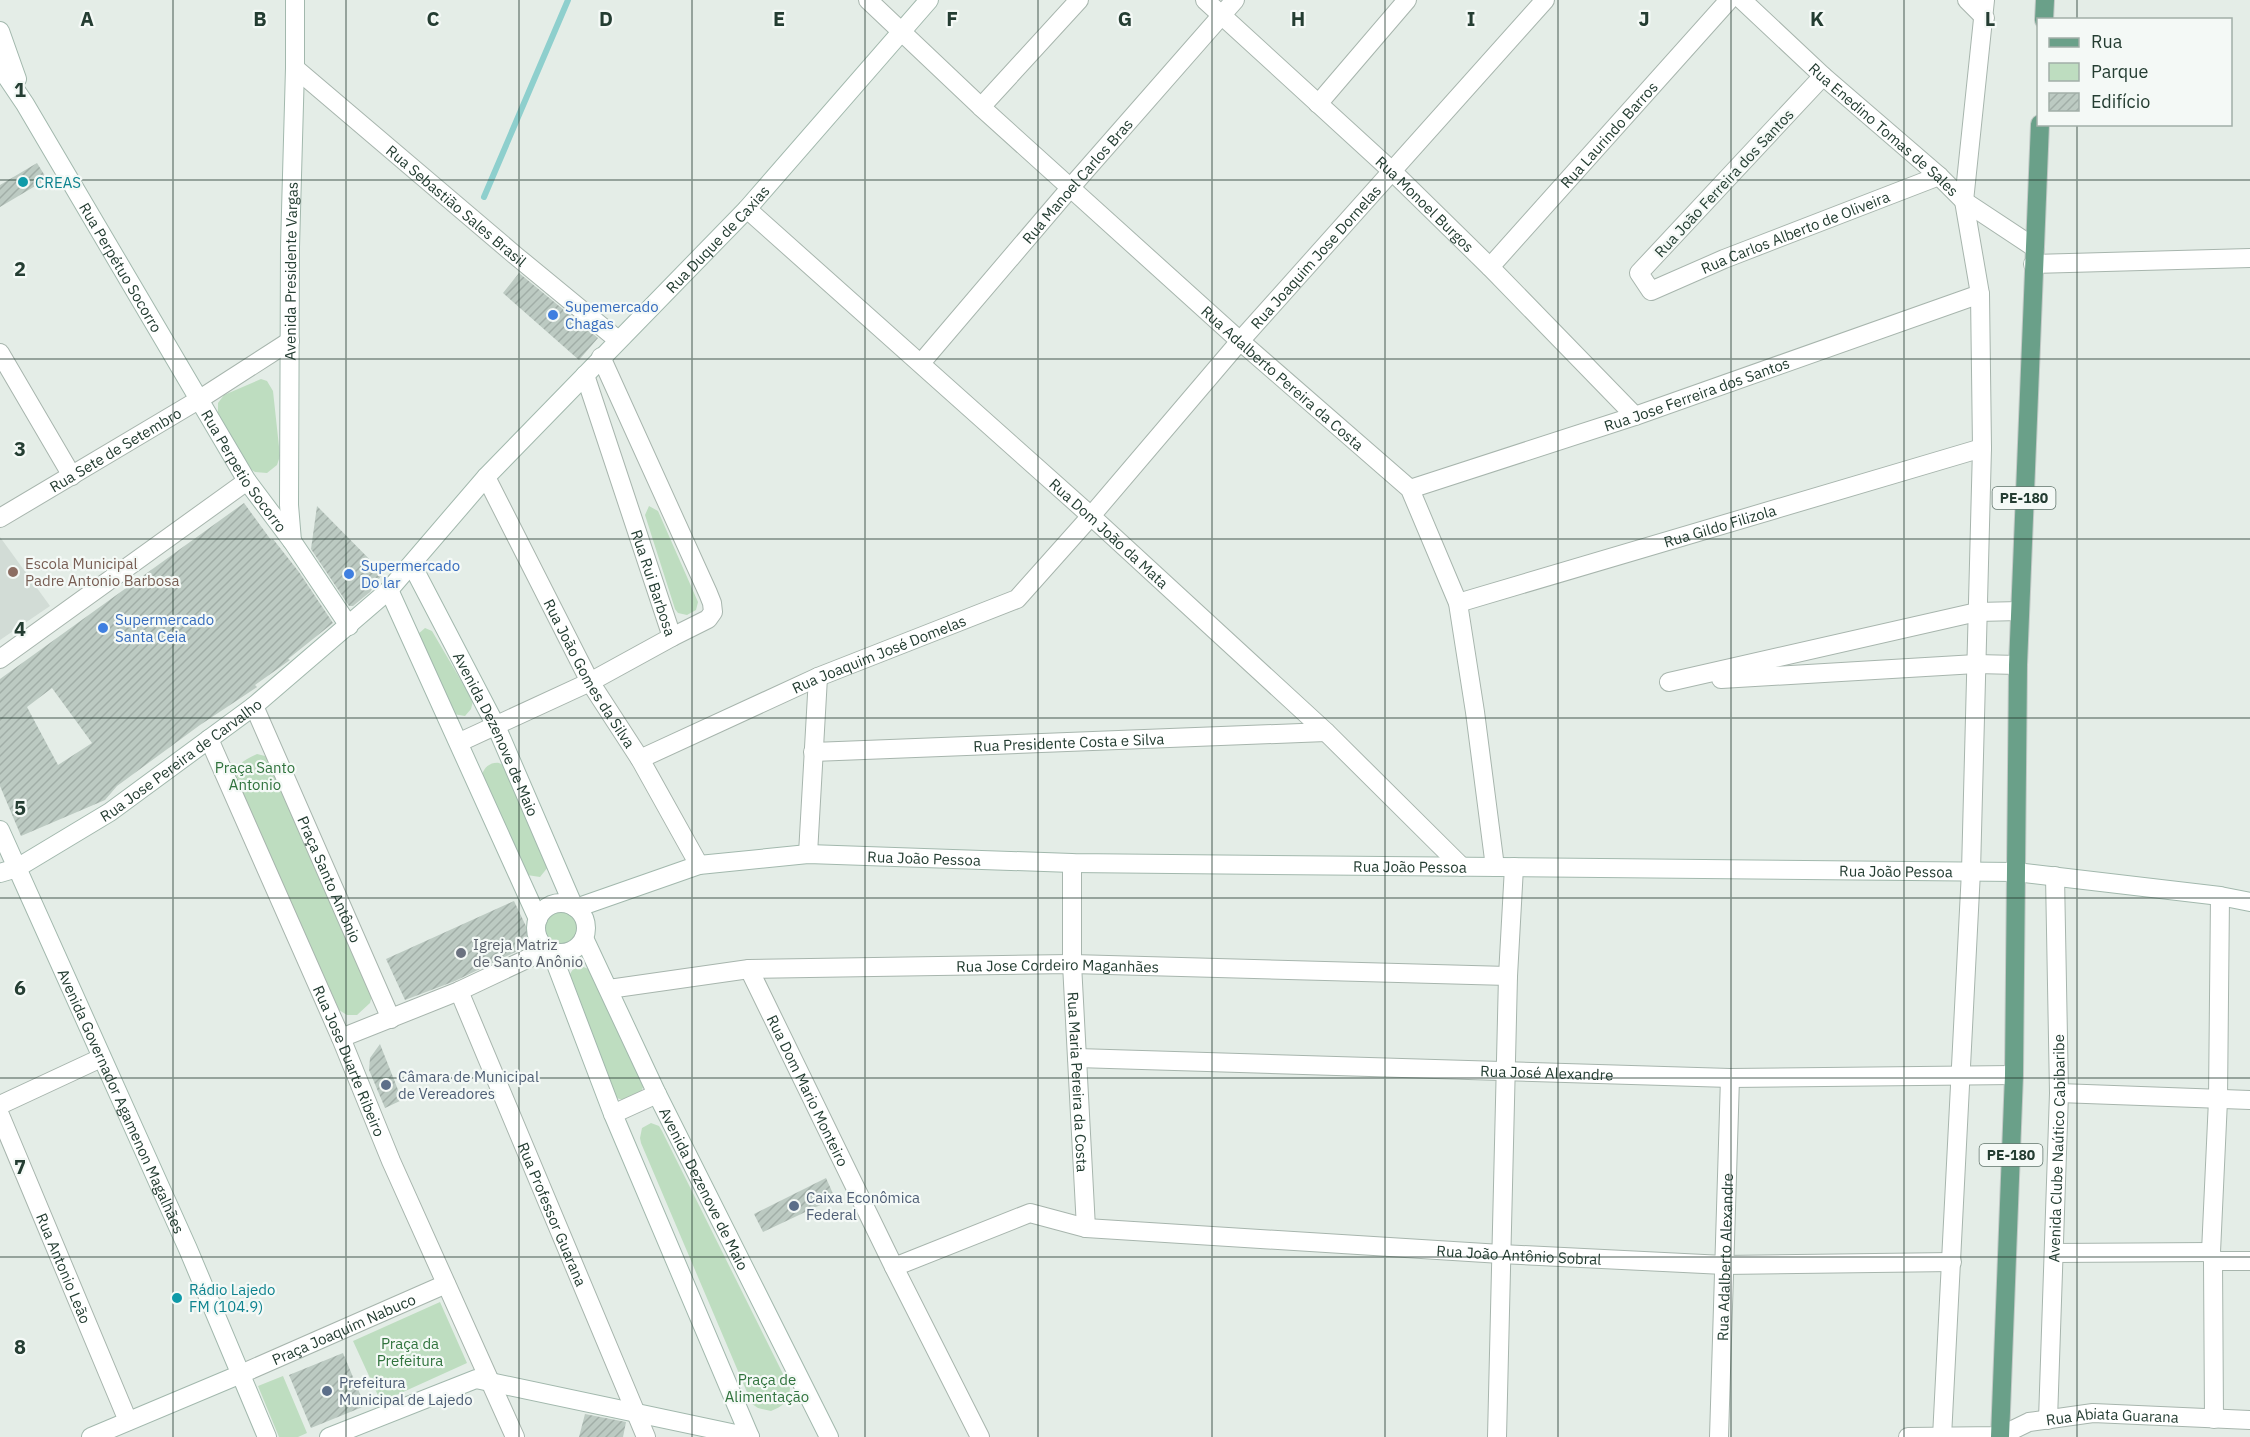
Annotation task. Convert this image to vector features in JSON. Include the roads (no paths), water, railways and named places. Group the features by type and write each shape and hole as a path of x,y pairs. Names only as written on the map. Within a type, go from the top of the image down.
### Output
{"main road":[{"path":"2044,18 2045,0"},
{"name":"PE-180","path":"2000,1436 2014,1075 2018,665 2040,126"}],"street":[{"name":"Avenida Presidente Vargas","path":"292,541 290,247 295,0"},
{"name":"Rua Adalberto Pereira da Costa","path":"868,0 981,107 1240,341 1410,489 1458,603 1475,712 1494,867"},
{"name":"Rua Duque de Caxias","path":"348,626 389,590 486,477 747,208 929,0"},
{"path":"981,107 1079,0"},
{"name":"Rua Monoel Burgos","path":"1205,0 1393,172 1490,267 1635,416"},
{"name":"Rua Manoel Carlos Bras","path":"921,363 1235,0"},
{"path":"1318,104 1407,0"},
{"name":"Rua Joaquim Jose Dornelas","path":"1091,516 1240,341 1545,0"},
{"name":"Rua Laurindo Barros","path":"1490,267 1729,0"},
{"name":"Rua Enedino Tomas de Sales","path":"1742,0 1823,76 1939,176 1964,201 2034,256"},
{"path":"1942,1436 1971,871 1982,448 1980,294 1964,201 1985,9 1966,0"},
{"path":"0,31 25,104"},
{"path":"0,67 25,104"},
{"name":"Rua Sebastião Sales Brasil","path":"295,68 618,340"},
{"name":"Rua João Ferreira dos Santos","path":"1651,291 1639,273 1823,76"},
{"name":"Rua Perpétuo Socorro","path":"25,104 200,399"},
{"name":"Rua Carlos Alberto de Oliveira","path":"1651,291 1724,259 1939,176"},
{"name":"Rua Dom João da Mata","path":"747,208 1091,516 1326,732 1462,867"},
{"path":"2034,256 2250,258"},
{"name":"Rua Jose Ferreira dos Santos","path":"1410,489 1635,416 1980,294"},
{"name":"Rua Sete de Setembro","path":"0,519 200,399 290,341"},
{"path":"0,353 72,476"},
{"path":"601,357 712,603 713,612 708,619 672,637"},
{"name":"Rua Rui Barbosa","path":"460,742 591,682 672,637 585,375"},
{"name":"Rua Perpetio Socorro","path":"200,399 246,481 292,541 348,626"},
{"name":"Rua Gildo Filizola","path":"1458,603 1982,448"},
{"name":"Rua João Gomes da Silva","path":"486,477 591,682 640,759 699,865"},
{"path":"0,659 246,481"},
{"name":"Rua Joaquim José Domelas","path":"640,759 818,677 1017,599 1091,516"},
{"name":"Avenida Dezenove de Maio","path":"412,565 496,726 575,907"},
{"path":"389,590 460,742 538,919 537,936 550,950 613,1114 750,1437"},
{"path":"2018,665 1976,664 1669,682 1977,612 2020,611"},
{"name":"Rua Jose Pereira de Carvalho","path":"8,871 110,812 254,706 348,626"},
{"path":"808,854 818,677"},
{"name":"Praça Santo Antônio","path":"254,706 391,1019"},
{"name":"Rua Presidente Costa e Silva","path":"813,752 1326,732"},
{"name":"Rua Jose Duarte Ribeiro","path":"209,739 341,1038 391,1161 515,1437"},
{"name":"Avenida Governador Agamenon Magalhães","path":"0,830 8,871 101,1058 188,1249 267,1437"},
{"name":"Rua João Pessoa","path":"575,907 699,865 808,854 1072,863 2016,872 2220,896 2250,902"},
{"name":"Rua Maria Pereira da Costa","path":"1072,863 1072,964 1086,1228"},
{"path":"1497,1437 1508,976 1514,867"},
{"name":"Avenida Clube Naútico Cabibaribe","path":"2048,1420 2059,1093 2055,876"},
{"path":"2214,1419 2212,1256 2218,1100 2220,896"},
{"path":"341,1038 459,991 550,950 559,953 571,951 580,945 584,938 585,920 575,907 564,903 553,904 544,910 538,919"},
{"name":"Avenida Dezenove de Maio","path":"584,938 657,1094 829,1437"},
{"name":"Rua Jose Cordeiro Maganhães","path":"609,988 749,969 1072,964 1508,976"},
{"name":"Rua Dom Mario Monteiro","path":"749,969 894,1267 980,1437"},
{"name":"Rua Professor Guarana","path":"459,991 646,1437"},
{"path":"0,1105 101,1058"},
{"name":"Rua José Alexandre","path":"1077,1058 1730,1078 2014,1075"},
{"name":"Rua Adalberto Alexandre","path":"1719,1437 1730,1078"},
{"path":"2059,1093 2250,1100"},
{"path":"613,1114 657,1094"},
{"name":"Rua Antonio Leão","path":"0,1115 128,1421"},
{"name":"Rua João Antônio Sobral","path":"894,1267 1030,1213 1086,1228 1501,1254 1724,1264 1952,1262"},
{"path":"2054,1253 2212,1256 2250,1261"},
{"name":"Praça Joaquim Nabuco","path":"91,1437 446,1284"},
{"path":"329,1437 476,1379 750,1437"},
{"name":"Rua Abiata Guarana","path":"1908,1437 2000,1436 2029,1422 2093,1413 2250,1420"}],"waterway":[{"path":"484,197 568,0"}],"place":[{"name":"CREAS","path":"23,182"},
{"name":"Supemercado Chagas","path":"553,315"},
{"name":"Escola Municipal Padre Antonio Barbosa","path":"13,572"},
{"name":"Supermercado Do lar","path":"349,574"},
{"name":"Supermercado Santa Ceia","path":"103,628"},
{"name":"Igreja Matriz de Santo Anônio","path":"461,953"},
{"name":"Câmara de Municipal de Vereadores","path":"386,1085"},
{"name":"Caixa Econômica Federal","path":"794,1206"},
{"name":"Rádio Lajedo FM (104.9)","path":"177,1298"},
{"name":"Prefeitura Municipal de Lajedo","path":"327,1391"}],"park label":[{"name":"Praça Santo Antonio","path":"255,776"},
{"name":"Praça da Prefeitura","path":"410,1352"},
{"name":"Praça de Alimentação","path":"767,1388"}]}
